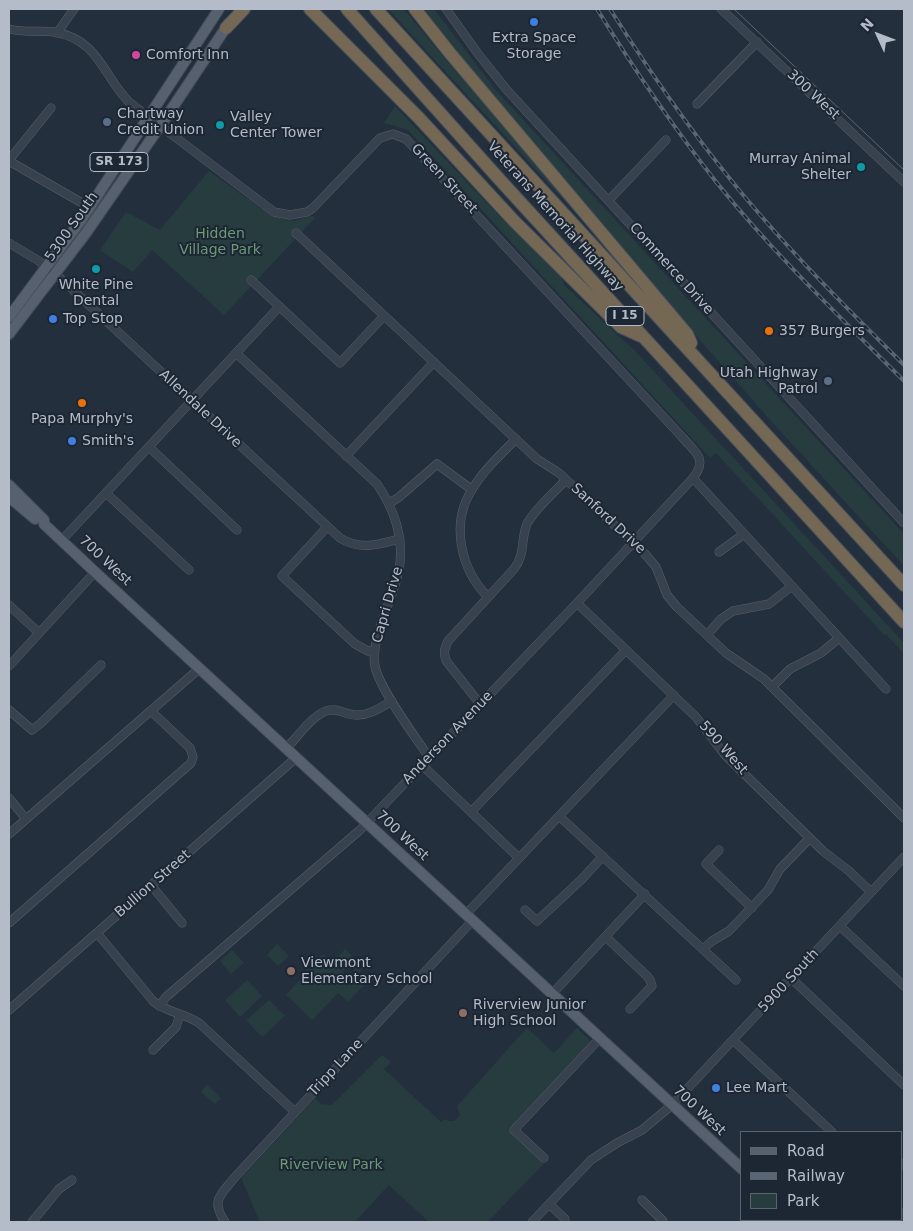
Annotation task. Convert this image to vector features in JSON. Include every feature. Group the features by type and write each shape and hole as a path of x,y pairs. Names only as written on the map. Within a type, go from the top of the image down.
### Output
{"highway":[{"path":"226,28 244,9"},
{"path":"308,9 419,118 514,221 620,328 644,337"},
{"name":"Veterans Memorial Highway","path":"347,9 500,180 904,622"},
{"name":"Veterans Memorial Highway","path":"376,9 515,162 696,355 904,585"},
{"path":"415,9 449,52 687,334 696,355"}],"main road":[{"name":"5300 South","path":"9,317 89,207 218,9"},
{"name":"5300 South","path":"9,334 75,248 239,9"},
{"name":"700 West","path":"9,485 44,520 44,524"},
{"name":"700 West","path":"9,497 62,540 740,1167"}],"street":[{"path":"57,33 74,9"},
{"name":"Commerce Drive","path":"446,9 506,89 904,523"},
{"name":"300 West","path":"721,9 904,182"},
{"path":"9,29 26,32 57,33 77,41 102,63 121,94 160,126"},
{"path":"697,104 756,42"},
{"path":"51,108 9,160 89,207"},
{"name":"Green Street","path":"160,126 274,212 290,215 306,212 313,208 380,138 393,134 402,136 420,153 691,446 701,462 693,478"},
{"path":"608,200 666,140"},
{"name":"Sanford Drive","path":"296,234 543,464 566,480 633,543 656,567 667,595 672,602 733,658 756,673 772,687 904,818"},
{"name":"Allendale Drive","path":"9,243 55,274 340,538 355,545 374,545 400,539"},
{"path":"251,280 340,363 384,316"},
{"path":"62,540 279,307"},
{"name":"Capri Drive","path":"236,353 377,484 389,503 400,539 399,573 378,633 374,665 378,677 392,701 429,757"},
{"path":"346,456 434,362"},
{"path":"488,597 471,575 461,545 461,520 471,489 516,439"},
{"path":"149,447 237,530"},
{"path":"389,503 398,498 437,464 471,489"},
{"path":"693,478 886,689"},
{"name":"Anderson Avenue","path":"158,1006 166,997 367,823 577,603 693,478"},
{"path":"480,704 447,662 444,647 519,562 523,552 524,533 528,523 566,480"},
{"path":"106,493 189,570"},
{"path":"327,528 282,576 355,644 368,651 375,651"},
{"path":"719,552 744,534"},
{"path":"9,666 96,572"},
{"path":"707,635 721,619 733,611 769,604 792,586"},
{"name":"590 West","path":"577,603 701,722 726,755 810,838 871,892"},
{"path":"9,605 39,633"},
{"path":"772,687 790,670 821,653 839,638"},
{"path":"470,812 626,650"},
{"path":"9,710 32,730 101,665"},
{"path":"9,834 200,668"},
{"name":"Tripp Lane","path":"225,1222 217,1207 220,1196 239,1172 469,917 519,858 674,695"},
{"path":"287,748 315,718 326,711 336,710 349,714 364,715 392,701"},
{"path":"9,923 191,764 193,757 190,748 151,711"},
{"name":"Bullion Street","path":"9,1010 297,757"},
{"path":"422,765 519,858"},
{"path":"9,798 26,819"},
{"path":"559,816 736,980"},
{"path":"703,949 729,931 752,908 772,886 782,866 810,838"},
{"path":"719,850 706,864 752,908"},
{"path":"525,910 537,921 582,879 603,856"},
{"name":"5900 South","path":"532,1222 591,1160 642,1130 672,1105 904,857"},
{"path":"151,886 182,923"},
{"path":"552,994 645,894"},
{"path":"840,926 904,986"},
{"path":"97,933 158,1006 170,1012 192,1018 200,1023 295,1112"},
{"path":"606,937 652,983 652,986 630,1010"},
{"path":"791,978 904,1085"},
{"path":"153,1050 176,1027 180,1014"},
{"path":"544,1158 514,1130 600,1038"},
{"path":"733,1040 831,1131"},
{"path":"32,1222 60,1189 72,1180"},
{"path":"642,1200 661,1217 662,1222"},
{"path":"549,1204 565,1219"}],"green space":[{"path":"388,9 404,9 594,233"},
{"path":"424,9 434,9 495,89 904,534 904,566 771,421 692,331 564,177 467,68"},
{"path":"395,106 500,217 561,277 564,285 636,352 904,643 904,654 886,634 884,635 716,453 710,458 408,130 384,123"},
{"name":"Hidden Village Park","path":"209,171 272,216 293,221 312,216 315,218 224,315 152,250 133,272 100,250 126,212 160,230"},
{"path":"277,944 289,956 278,966 267,955"},
{"path":"345,949 364,967 358,974 367,982 348,1002 338,993 312,1020 286,995 323,954 352,980 357,973 349,965 343,971 339,967 343,960 337,965 332,961 337,956 340,957"},
{"path":"232,950 244,963 231,974 220,961"},
{"path":"247,980 262,996 240,1017 225,1000"},
{"path":"269,1000 285,1016 262,1037 246,1020"},
{"name":"Riverview Park","path":"527,1028 554,1053 577,1028 591,1041 509,1130 544,1163 488,1222 429,1222 389,1185 355,1222 260,1222 241,1178 315,1098 321,1104 332,1105 382,1055 391,1062 384,1069 441,1122 445,1119 454,1121 460,1115 457,1106"},
{"path":"207,1085 221,1098 215,1104 201,1092"}],"tram line":[{"path":"734,9 904,170"}],"railway":[{"path":"597,9 654,98 717,183 784,260 904,381"},
{"path":"610,9 682,116 741,192 814,274 904,365"}],"place":[{"name":"Extra Space Storage","path":"534,22"},
{"name":"Comfort Inn","path":"136,55"},
{"name":"Chartway Credit Union","path":"107,122"},
{"name":"Valley Center Tower","path":"220,125"},
{"name":"Murray Animal Shelter","path":"861,167"},
{"name":"White Pine Dental","path":"96,269"},
{"name":"Top Stop","path":"53,319"},
{"name":"357 Burgers","path":"769,331"},
{"name":"Utah Highway Patrol","path":"828,381"},
{"name":"Papa Murphy's","path":"82,403"},
{"name":"Smith's","path":"72,441"},
{"name":"Viewmont Elementary School","path":"291,971"},
{"name":"Riverview Junior High School","path":"463,1013"},
{"name":"Lee Mart","path":"716,1088"}]}
